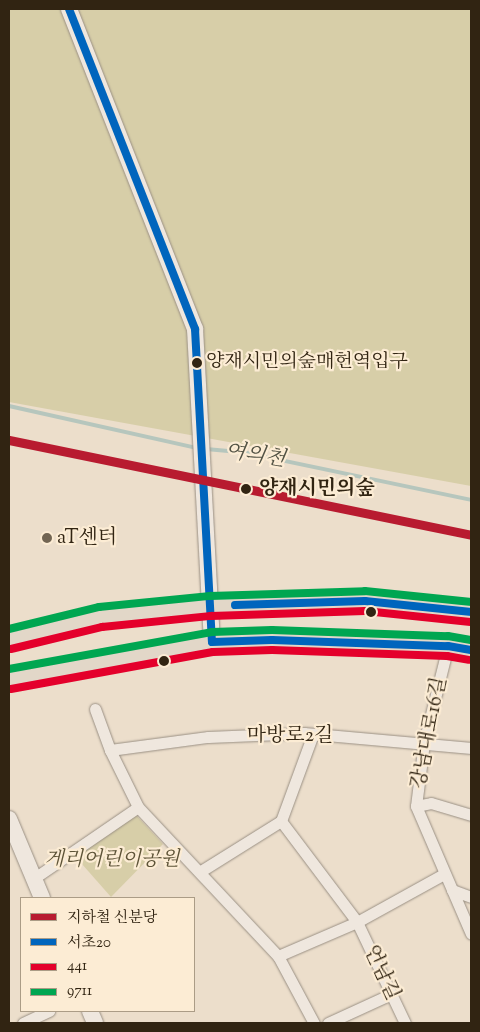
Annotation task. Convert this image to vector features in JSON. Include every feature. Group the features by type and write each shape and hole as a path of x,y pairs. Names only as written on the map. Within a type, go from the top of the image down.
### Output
{"main road":[{"path":"69,9 195,329 212,642"},
{"path":"9,639 100,617 210,606 366,601 471,612"},
{"path":"9,679 212,642 272,640 448,646 471,650"},
{"path":"9,819 42,897"}],"street":[{"name":"강남대로16길","path":"448,646 424,742 416,806 471,934"},
{"path":"95,709 110,750 138,807 201,871 278,956 314,1023"},
{"name":"마방로2길","path":"110,750 208,737 313,734 424,742 471,748"},
{"path":"201,871 281,821 313,734"},
{"path":"416,806 431,802 471,815"},
{"path":"33,878 138,807"},
{"name":"언남길","path":"281,821 357,922 405,1023"},
{"path":"278,956 357,922 444,874"},
{"path":"452,890 471,897"},
{"path":"328,1023 391,994"},
{"path":"23,1023 47,1012"}],"green space":[{"name":"양재시민의숲","path":"9,9 471,9 471,486 9,402"},
{"name":"게리어린이공원","path":"135,814 163,844 111,897 74,855"}],"waterway":[{"name":"여의천","path":"9,406 197,448"},
{"name":"여의천","path":"206,449 242,452 471,500"}],"metro line":[{"name":"신분당","path":"9,440 471,535"}],"transit line":[{"name":"서초20","path":"69,9 195,329 212,642 272,640 448,646 471,650"},
{"name":"9711","path":"9,629 99,607 210,596 365,591 471,602"},
{"name":"서초20","path":"235,605 365,601 471,612"},
{"name":"441","path":"11,649 102,627 211,616 365,611 470,622"},
{"name":"9711","path":"9,669 212,632 272,630 448,636 471,640"},
{"name":"441","path":"11,689 213,652 272,650 447,656 469,660"}],"place":[{"name":"양재시민의숲매헌역입구","path":"197,363"},
{"name":"양재시민의숲","path":"246,489"},
{"name":"aT센터","path":"47,538"}]}
